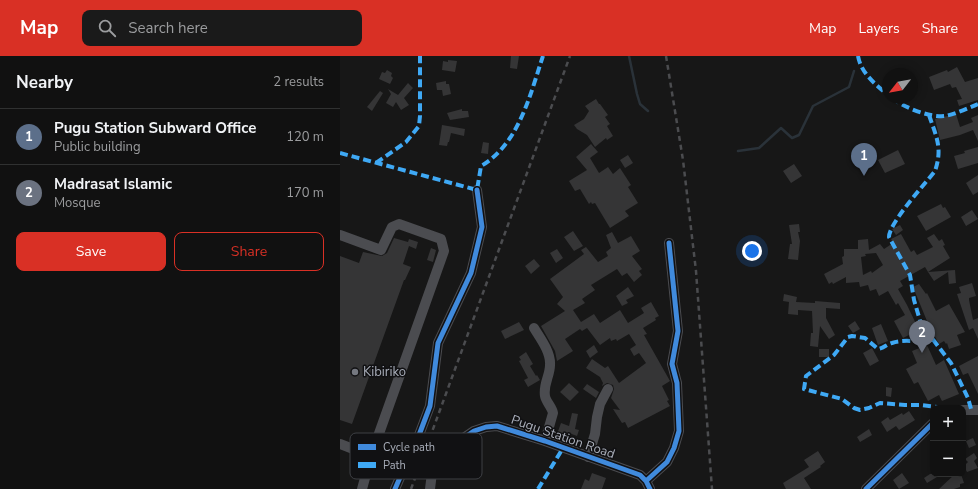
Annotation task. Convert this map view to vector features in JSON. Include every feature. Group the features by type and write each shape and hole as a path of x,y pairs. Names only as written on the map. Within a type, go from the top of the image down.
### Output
{"street":[{"path":"420,433 430,406 438,343 471,273 482,227 477,190"},
{"path":"340,235 381,250 392,227 399,224 441,239 444,251 379,433"},
{"path":"648,485 667,462 674,448 679,430 678,383 672,364 678,331 669,243"},
{"path":"534,328 548,352 550,359 550,365 544,388 545,398 553,413 545,441"},
{"path":"588,457 595,434 600,404 608,389"},
{"path":"966,410 978,410"},
{"name":"Pugu Station Road","path":"471,433 486,427 497,426 545,441 640,475 648,485"},
{"path":"866,489 930,426"},
{"path":"340,444 350,448"},
{"path":"362,489 365,479"},
{"path":"395,489 399,479"},
{"path":"430,489 431,479"}],"building":[{"path":"511,56 519,56 517,69 510,68"},
{"path":"448,60 457,61 455,72 442,70 443,61 448,62"},
{"path":"957,67 965,82 978,78 978,100 959,106 957,100 962,99 956,87 952,88 950,84 934,90 929,77 947,70 948,72"},
{"path":"387,70 392,73 391,76 393,78 390,84 379,79 382,72 385,73"},
{"path":"446,81 446,84 449,84 451,94 443,96 442,90 437,90 436,83"},
{"path":"408,83 413,88 404,98 409,105 401,110 396,102 393,107 386,103 391,94 388,89 398,95"},
{"path":"380,91 383,93 372,111 367,107"},
{"path":"596,99 608,115 605,117 610,124 607,126 613,136 607,140 606,138 595,147 587,135 577,129 574,125 584,119 589,111 585,106"},
{"path":"462,109 462,111 468,111 469,117 450,120 447,113"},
{"path":"956,114 960,127 973,122 971,118 978,115 978,141 973,130 940,140 935,119"},
{"path":"442,125 465,129 464,136 451,133 447,146 439,145"},
{"path":"483,142 489,143 488,154 481,153"},
{"path":"591,144 598,152 590,158 599,173 608,167 613,174 620,168 631,185 628,187 638,203 625,211 629,216 610,228 595,203 592,204 591,202 589,204 580,189 575,191 569,181 587,170 576,157"},
{"path":"978,147 978,163 958,169 954,156"},
{"path":"898,150 905,164 885,173 878,160"},
{"path":"628,155 633,163 625,168 620,160"},
{"path":"794,164 802,176 791,183 783,171"},
{"path":"978,175 978,192 973,195 966,183"},
{"path":"941,204 943,208 945,207 951,217 926,231 917,216"},
{"path":"972,210 978,219 966,226 961,217"},
{"path":"799,224 800,232 798,232 800,241 798,260 788,259 790,244 792,244 789,225"},
{"path":"900,225 903,230 896,235 892,229"},
{"path":"573,231 583,246 574,251 564,237"},
{"path":"612,232 618,243 631,236 640,251 632,256 642,269 639,271 642,275 634,282 627,273 622,276 617,269 591,285 595,290 582,299 585,303 573,310 581,322 594,314 600,323 620,310 628,323 644,313 641,308 651,302 659,316 655,318 656,320 643,328 647,334 644,335 670,381 662,386 669,400 667,401 670,406 628,428 625,422 622,423 613,409 620,410 611,398 614,389 613,385 607,383 602,386 603,383 600,377 586,368 592,359 605,368 608,366 619,383 646,363 639,353 634,356 630,349 636,345 629,334 617,341 616,339 611,341 610,338 600,345 587,328 582,331 580,329 565,339 573,351 557,361 555,351 541,326 565,311 557,304 563,297 550,279 584,254 581,250 586,247 598,262 608,256 606,252 611,248 606,235"},
{"path":"901,234 911,252 914,250 917,255 933,247 927,238 934,234 939,241 942,239 945,245 943,246 950,258 928,272 925,267 900,281 903,286 898,289 919,330 903,338 894,321 905,315 898,303 896,305 888,291 879,296 876,289 870,291 868,285 860,287 859,282 846,283 846,277 833,284 832,282 829,284 824,274 843,264 842,257 844,256 844,249 858,249 858,240 868,239 869,250 880,244 884,249 893,243 891,239","holes":["876,253 883,265 872,273 871,271 863,275 861,257 866,256 865,254"]},
{"name":"Kibiriko","path":"394,238 408,242 409,239 418,242 416,249 409,246 403,264 411,267 404,280 352,424 340,420 340,256 359,263 363,252 382,256 387,253"},
{"path":"431,248 436,250 433,262 427,260"},
{"path":"557,249 563,258 556,263 550,253"},
{"path":"534,259 540,266 531,274 525,266"},
{"path":"955,270 956,283 949,284 948,272 934,281 928,272"},
{"path":"972,283 976,296 969,298 969,300 973,320 978,318 978,339 973,328 969,330 957,294 961,293 959,287"},
{"path":"919,284 926,294 927,293 936,311 949,304 965,332 957,335 961,345 949,349 947,343 946,344 944,341 939,344 929,326 913,287"},
{"path":"628,287 634,296 626,300 628,303 622,306 616,296"},
{"path":"784,294 797,297 796,302 815,303 815,301 840,303 840,309 826,308 826,318 835,335 829,339 820,326 818,347 810,346 811,333 813,333 812,311 798,310 798,315 788,314 789,302 783,301"},
{"path":"855,321 860,329 853,333 848,326"},
{"path":"519,322 524,330 505,339 501,331"},
{"path":"881,324 888,341 878,345 872,328"},
{"path":"594,345 598,352 590,358 586,351"},
{"path":"927,345 936,365 944,360 959,394 942,401 939,395 928,401 918,382 914,384 906,369 917,363 912,351"},
{"path":"872,348 879,361 870,366 863,353"},
{"path":"819,349 829,349 829,357 819,357"},
{"path":"526,352 533,364 530,366 540,380 528,387 524,380 528,378 519,361 521,360 519,357"},
{"path":"978,356 978,394 968,373 963,375 959,366"},
{"path":"569,383 579,392 570,401 560,392"},
{"path":"587,384 599,392 596,398 583,389"},
{"path":"886,387 892,388 891,397 886,396"},
{"path":"909,411 915,420 899,430 896,426 887,432 881,422 888,417 890,420"},
{"path":"572,413 578,414 575,429 579,430 577,436 569,433 566,441 556,437 561,423 569,426"},
{"path":"869,429 872,435 860,442 857,437"},
{"path":"973,438 976,445 969,448 966,441"},
{"path":"818,451 825,462 820,466 821,467 804,478 811,489 786,489 783,483 809,467 804,460"},
{"path":"974,453 977,458 974,461 978,468 967,472 966,464 968,462 966,458"},
{"path":"592,473 606,478 602,489 581,489 585,479 589,481"},
{"path":"902,473 909,483 899,489 893,480"},
{"path":"930,474 930,477 937,477 927,483 924,478"},
{"path":"952,477 962,477 964,483 960,484 960,487 954,489 939,489"}],"waterway":[{"path":"629,56 640,104 648,111"},
{"path":"738,151 759,148 781,128 792,138 799,135 813,106 849,87 854,71"}],"railway":[{"path":"432,433 570,56"},
{"path":"666,56 683,160 696,271 712,489"},
{"path":"411,489 415,479"}],"marked path":[{"path":"376,163 406,142 419,126 420,56"},
{"path":"340,153 477,190 481,166 494,157 514,132 528,102 543,56"},
{"path":"858,56 865,73 882,89"},
{"path":"902,104 925,114 939,116 953,114 978,104"},
{"path":"929,115 938,142 938,156 935,171 901,213 889,237 910,275 914,300 921,324 951,363 968,398 971,409"},
{"path":"930,406 880,403 860,410 854,408 842,399 804,389 806,376 834,355 848,337 852,336 865,338 878,349 897,342 934,339"},
{"path":"538,489 563,448"}],"cycle path":[{"path":"420,433 430,406 438,343 471,273 482,227 477,190"},
{"path":"646,481 667,462 674,448 679,431 677,383 672,364 678,331 669,243"},
{"path":"471,433 486,427 497,426 545,441 640,475 646,481 650,489"},
{"path":"866,489 930,426"},
{"path":"395,489 399,479"}],"place":[{"name":"Pugu Station Subward Office","path":"864,176"},
{"name":"Madrasat Islamic","path":"922,353"},
{"name":"Kibiriko","path":"355,372"}]}
